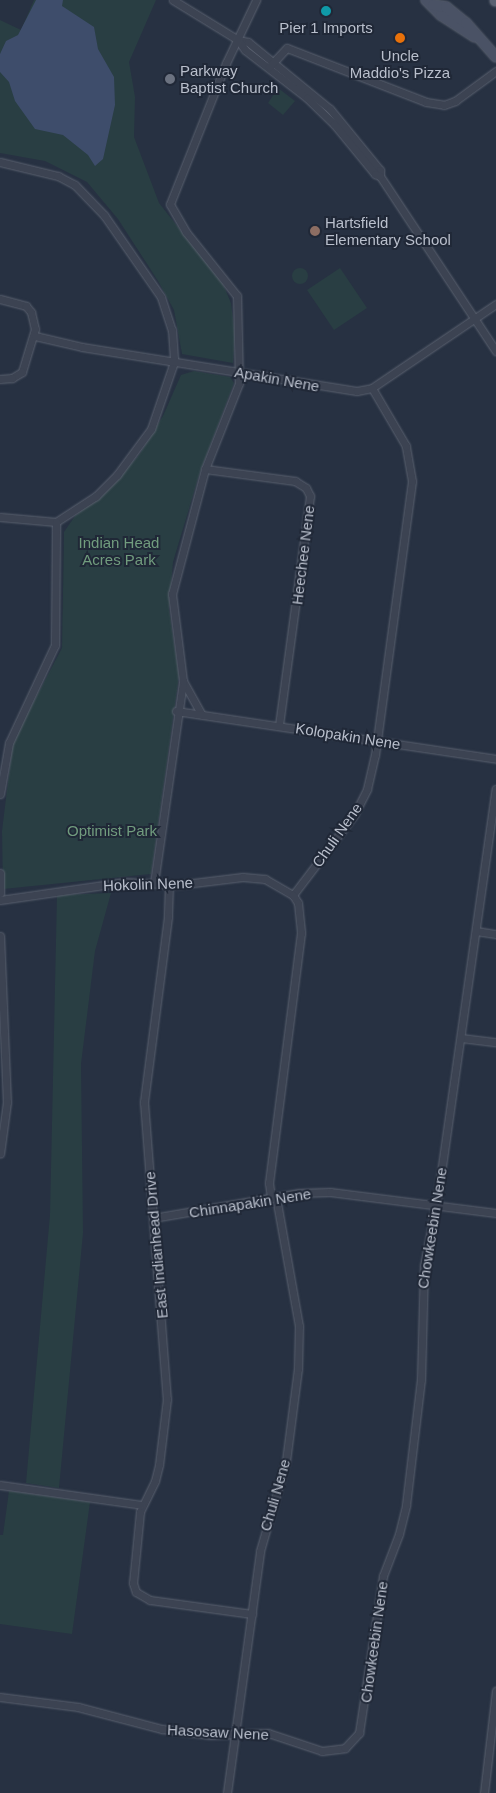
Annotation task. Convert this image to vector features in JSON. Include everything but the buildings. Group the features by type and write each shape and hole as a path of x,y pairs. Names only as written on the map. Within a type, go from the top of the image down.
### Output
{"street":[{"path":"173,0 238,40 248,42 274,61 279,69 330,109 356,145 380,170 380,176 496,351"},
{"path":"154,883 176,711 182,680 172,594 205,469 239,383 237,296 186,232 170,204 256,0"},
{"path":"432,2 446,7 466,22 477,38 496,57"},
{"path":"238,40 245,50 269,67 279,69"},
{"path":"269,67 287,48 434,104 455,101 496,71"},
{"path":"0,162 43,170 75,185 104,216 145,272 168,312 174,362 151,429 117,476 96,496 56,522 0,517"},
{"path":"0,299 26,306 34,321 35,336 22,372 12,378 0,379"},
{"name":"Apakin Nene","path":"35,336 82,348 349,391 372,388 496,304"},
{"name":"Chuli Nene","path":"227,1793 263,1536 286,1461 298,1369 299,1326 274,1197 269,1183 301,933 298,903 293,895 362,801 371,774 410,500 412,469 406,446 372,388"},
{"name":"Heechee Nene","path":"205,469 286,478 301,483 310,496 279,725"},
{"path":"0,794 9,744 55,645 56,522"},
{"path":"182,680 201,714"},
{"name":"Kolopakin Nene","path":"176,711 496,759"},
{"name":"Chowkeebin Nene","path":"362,1724 383,1576 399,1534 406,1505 422,1380 421,1288 461,1038 496,789"},
{"path":"0,873 0,893"},
{"name":"Hokolin Nene","path":"0,900 125,882 169,885 254,877 276,884 293,895"},
{"name":"East Indianhead Drive","path":"169,885 168,916 144,1102 167,1400 159,1465 155,1482 142,1505 132,1572 136,1592 143,1598 252,1614"},
{"path":"476,931 496,934"},
{"path":"0,936 7,1102 0,1154"},
{"path":"461,1038 496,1042"},
{"name":"Chinnapakin Nene","path":"153,1218 274,1197 330,1192 496,1213"},
{"path":"0,1485 142,1505"},
{"path":"484,1793 496,1692"},
{"name":"Hasosaw Nene","path":"0,1697 78,1708 162,1729 236,1735 268,1733 314,1749 331,1751 351,1744 362,1724"}],"green space":[{"path":"34,0 156,0 129,62 135,97 134,137 159,203 223,284 231,303 235,335 233,363 182,354 174,310 158,281 118,219 87,182 45,161 0,153 0,20 21,30"},
{"path":"278,88 295,101 283,115 268,103"},
{"path":"300,268 306,270 308,276 306,282 300,284 294,282 292,276 294,270"},
{"path":"340,268 367,308 334,330 307,290"},
{"name":"Indian Head Acres Park","path":"194,371 230,377 234,383 200,472 173,562 169,609 179,676 151,874 3,889 2,831 13,741 62,648 64,532 75,516 110,487 139,455 163,416 181,375"},
{"path":"111,893 95,951 81,1064 83,1233 59,1488 26,1483 50,1215 57,895"},
{"path":"9,1491 90,1502 72,1634 0,1624 0,1535 3,1535"}],"water":[{"path":"36,0 63,0 62,6 94,27 98,49 114,77 115,105 103,159 95,166 88,155 63,135 35,129 15,101 9,82 0,72 0,54 6,41 18,35"}],"place":[{"name":"Pier 1 Imports","path":"326,11"},
{"name":"Uncle Maddio's Pizza","path":"400,38"},
{"name":"Parkway Baptist Church","path":"170,79"},
{"name":"Hartsfield Elementary School","path":"315,231"}],"park label":[{"name":"Optimist Park","path":"112,831"}]}
